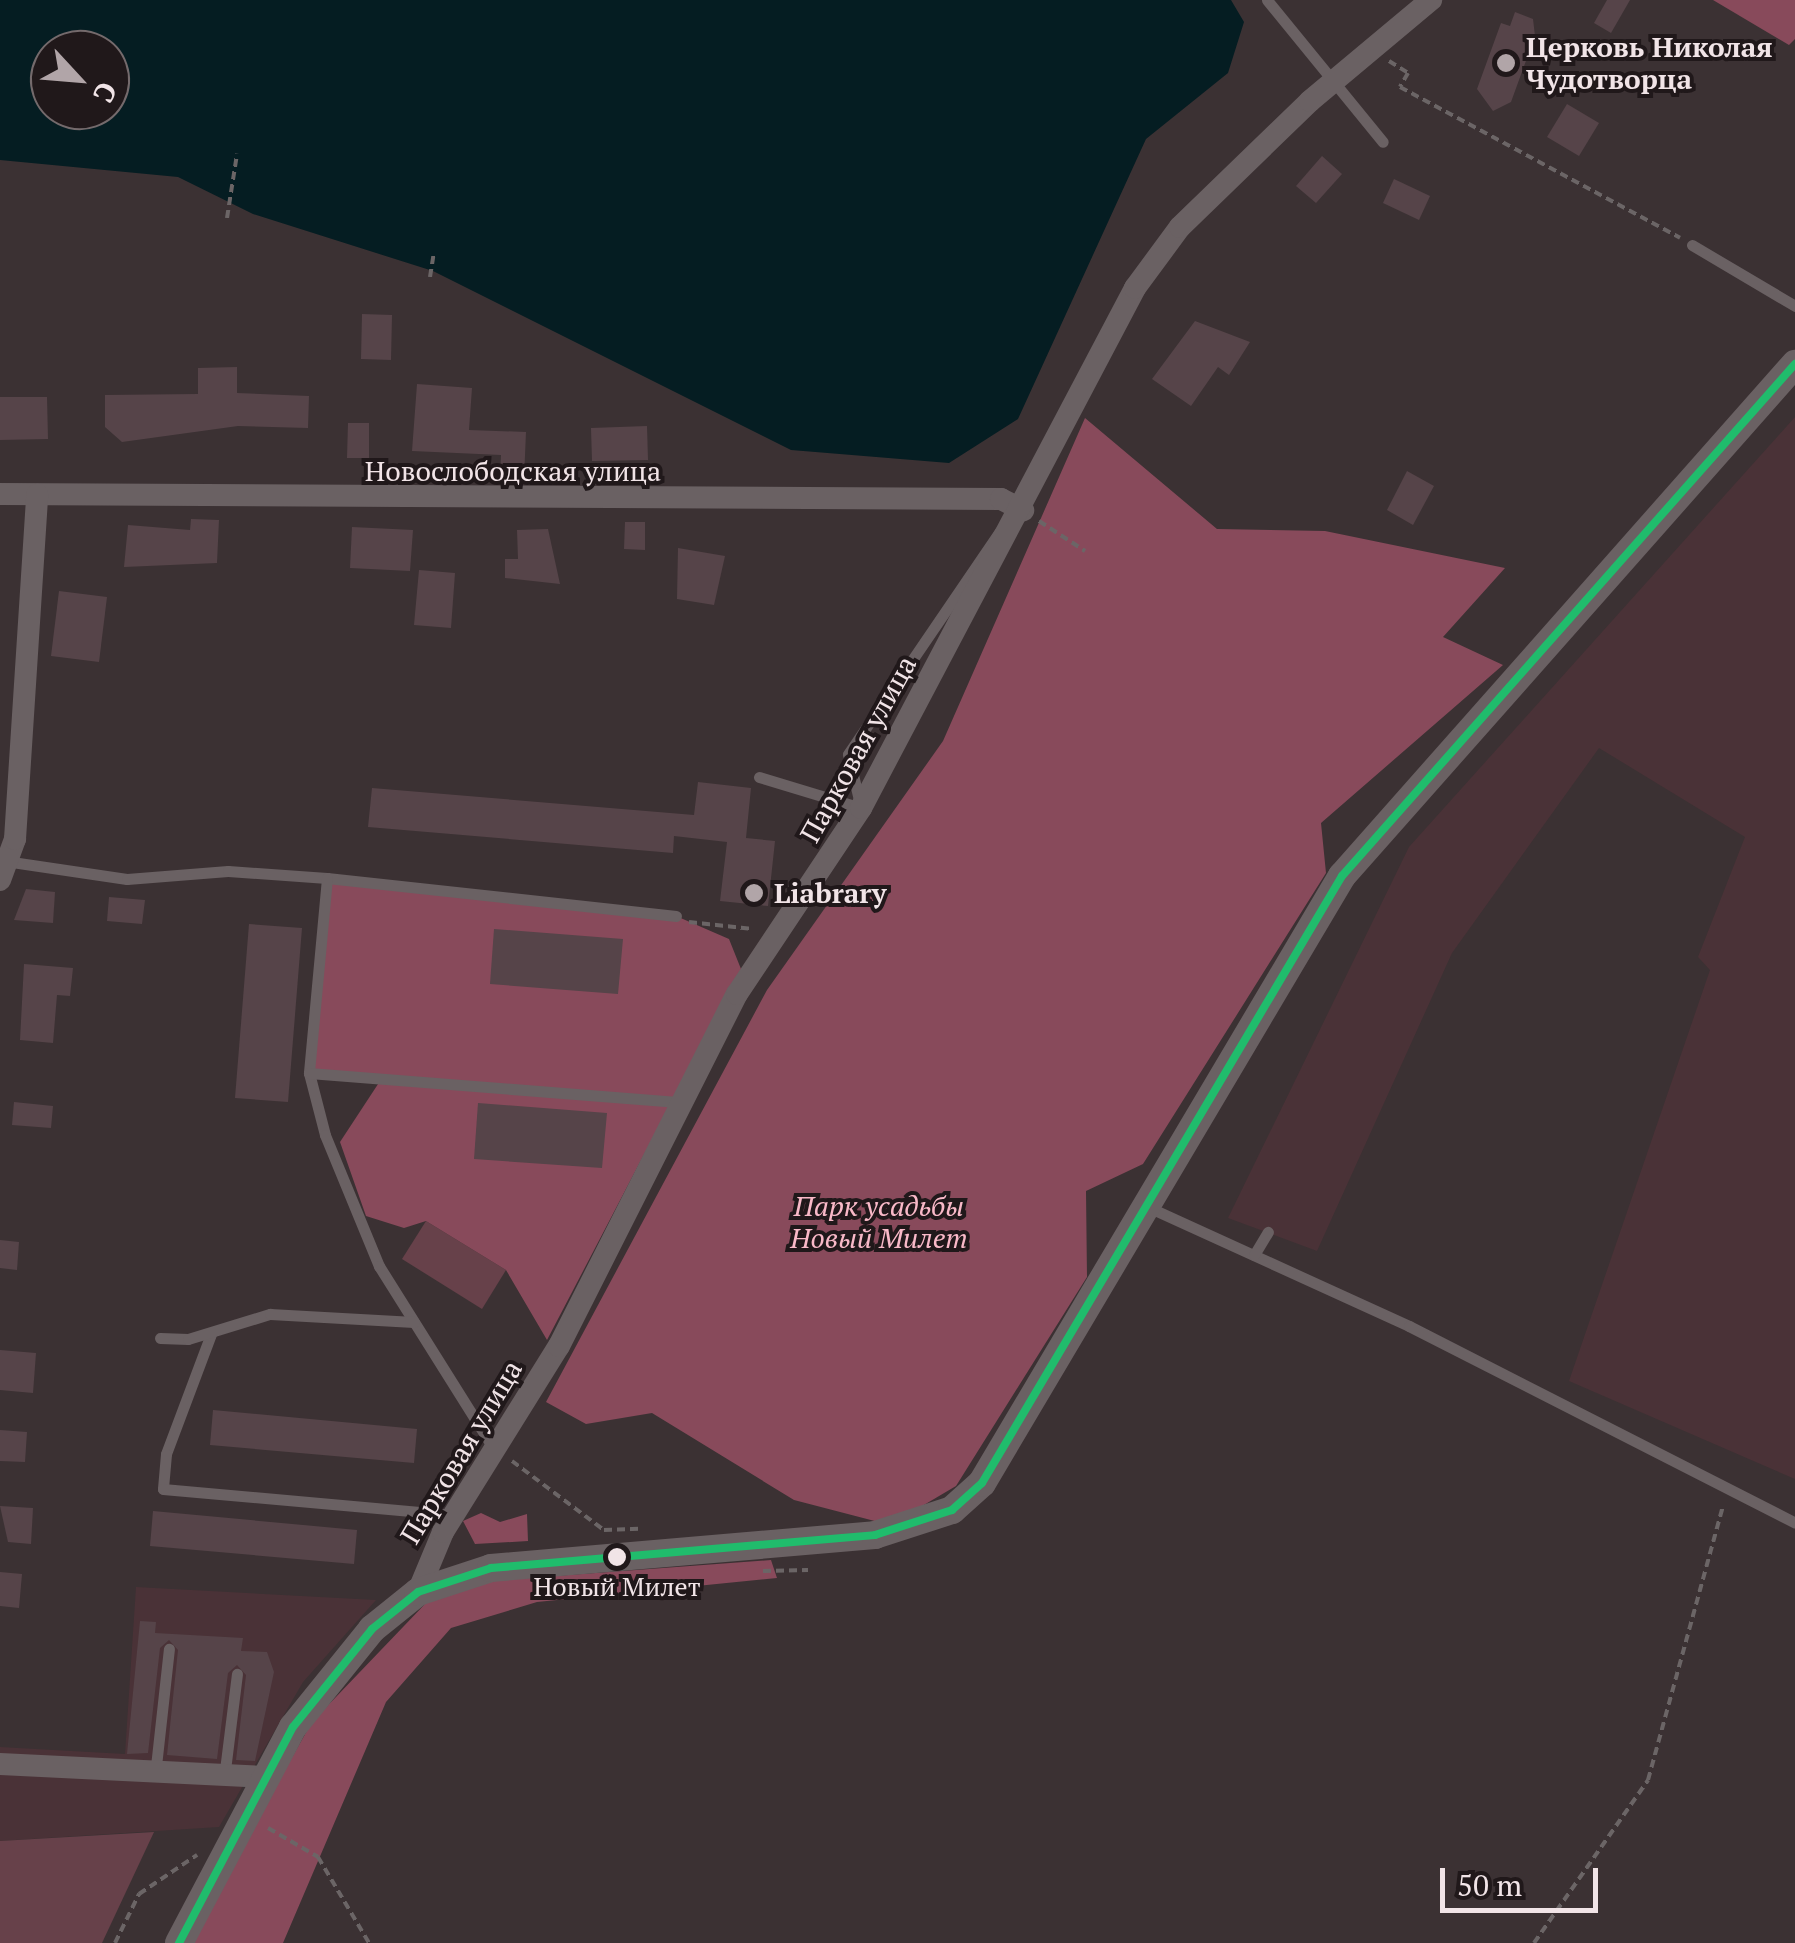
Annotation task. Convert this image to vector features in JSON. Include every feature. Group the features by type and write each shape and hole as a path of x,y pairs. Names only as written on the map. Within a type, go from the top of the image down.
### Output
{"street":[{"name":"Парковая улица","path":"418,1592 453,1515 559,1346 680,1102 772,939 861,808 1023,510 1077,390 1158,254 1332,81 1432,0"},
{"path":"178,1943 246,1814 320,1687 418,1592 490,1568 841,1540 952,1510 1009,1449 1301,937 1386,818 1795,364"},
{"name":"Новослободская улица","path":"0,494 1001,499 1023,510"},
{"path":"4,868 37,494"},
{"path":"0,1764 156,1766 267,1777"}],"lane":[{"path":"1266,0 1383,142"},
{"path":"1692,246 1795,306"},
{"path":"861,808 848,754 978,551 1023,510"},
{"path":"758,777 861,808"},
{"path":"4,868 127,879 228,870 676,916"},
{"path":"327,878 309,1072 352,1216 495,1451"},
{"path":"309,1072 680,1102"},
{"path":"1148,1207 1795,1523"},
{"path":"1254,1256 1268,1232"},
{"path":"160,1338 211,1334 270,1314 414,1322"},
{"path":"211,1334 166,1454 163,1489 453,1515"},
{"path":"156,1766 168,1649"},
{"path":"225,1770 237,1674"}],"path":[{"path":"1370,50 1408,72 1400,86 1692,246"},
{"path":"227,218 237,154"},
{"path":"430,277 434,252"},
{"path":"1023,510 1085,551"},
{"path":"676,916 772,939"},
{"path":"495,1451 604,1530"},
{"path":"1534,1943 1648,1780 1729,1489"},
{"path":"246,1814 318,1857 369,1943"},
{"path":"115,1943 139,1894 166,1871 227,1852"}],"shaded area":[{"path":"1795,417 1795,1479 1569,1381 1710,970 1698,957 1745,837 1599,748 1452,953 1317,1251 1228,1218 1409,847"},
{"path":"426,1221 506,1270 482,1309 402,1259"},
{"path":"136,1587 376,1600 303,1682 219,1827 0,1841 0,1747 125,1754"},
{"path":"154,1832 102,1943 0,1943 0,1841"}],"green space":[{"path":"1713,0 1795,0 1795,39 1789,45"},
{"name":"Парк усадьбы Новый Милет","path":"1085,418 1217,529 1325,531 1505,568 1443,637 1503,665 1321,823 1326,873 1143,1164 1086,1191 1087,1277 956,1486 890,1525 794,1500 652,1413 586,1424 546,1402 767,990 943,741"},
{"path":"327,878 676,916 729,939 741,969 547,1340 506,1270 426,1221 404,1228 366,1216 340,1142 382,1078 309,1073"},
{"path":"481,1513 500,1522 527,1514 528,1541 475,1544 463,1521"},
{"path":"771,1560 777,1578 537,1602 451,1628 386,1702 283,1943 187,1943 312,1722 426,1603 487,1581"}],"water":[{"path":"0,0 1231,0 1244,22 1228,73 1146,139 1018,419 949,463 791,450 433,271 253,214 178,177 0,160"}],"building":[{"path":"1607,0 1630,0 1611,33 1594,23"},
{"name":"Церковь Николая Чудотворца","path":"1515,12 1533,19 1535,36 1511,102 1493,111 1477,89 1501,23 1510,26"},
{"path":"1567,104 1599,123 1579,156 1547,137"},
{"path":"1322,156 1342,174 1316,203 1296,186"},
{"path":"1394,179 1430,196 1419,220 1383,203"},
{"path":"362,314 392,315 391,360 361,359"},
{"path":"1195,321 1250,342 1229,375 1218,367 1191,406 1152,379"},
{"path":"237,367 237,393 309,396 308,428 238,426 122,442 105,427 105,395 198,394 198,368"},
{"path":"417,384 472,388 469,430 526,432 524,479 500,478 501,455 412,451"},
{"path":"0,397 47,397 48,439 0,440"},
{"path":"348,423 369,423 369,458 347,458"},
{"path":"647,426 648,460 592,461 591,428"},
{"path":"1407,471 1434,486 1413,525 1387,510"},
{"path":"191,519 219,520 217,563 124,567 128,525 190,530"},
{"path":"625,522 645,522 645,550 624,549"},
{"path":"352,527 413,530 410,571 350,568"},
{"path":"548,529 560,584 505,578 505,559 518,559 517,530"},
{"path":"678,548 725,556 714,605 677,599"},
{"path":"419,570 455,573 451,628 414,625"},
{"path":"59,591 107,597 99,662 51,656"},
{"path":"698,782 751,788 746,838 775,841 768,906 720,901 727,842 674,836 673,853 368,827 372,788 694,815"},
{"path":"26,889 55,892 53,923 14,920"},
{"path":"109,897 145,900 142,924 107,921"},
{"path":"249,924 302,928 288,1102 235,1098"},
{"path":"494,929 623,939 618,994 490,984"},
{"path":"24,964 73,968 70,996 57,995 53,1043 20,1040"},
{"path":"14,1102 53,1106 51,1128 12,1125"},
{"path":"478,1103 607,1113 602,1168 474,1159"},
{"path":"0,1240 19,1242 17,1270 0,1268"},
{"path":"0,1350 36,1353 33,1393 0,1390"},
{"path":"213,1410 417,1429 414,1463 210,1445"},
{"path":"0,1430 27,1432 25,1462 0,1461"},
{"path":"0,1506 33,1508 31,1544 8,1542"},
{"path":"153,1511 357,1530 354,1564 150,1546"},
{"path":"0,1572 22,1574 19,1608 0,1606"},
{"path":"140,1621 156,1622 155,1633 243,1638 241,1651 267,1652 274,1672 255,1761 236,1760 246,1675 237,1665 228,1673 217,1759 167,1755 178,1650 169,1640 160,1648 148,1753 127,1754"}],"transit line":[{"path":"179,1943 293,1727 372,1629 418,1592 491,1568 875,1535 952,1510 982,1483 1342,876 1795,364"}],"place":[{"name":"Церковь Николая Чудотворца","path":"1506,63"},
{"name":"Liabrary","path":"754,893"},
{"name":"Новый Милет","path":"617,1557"}]}
